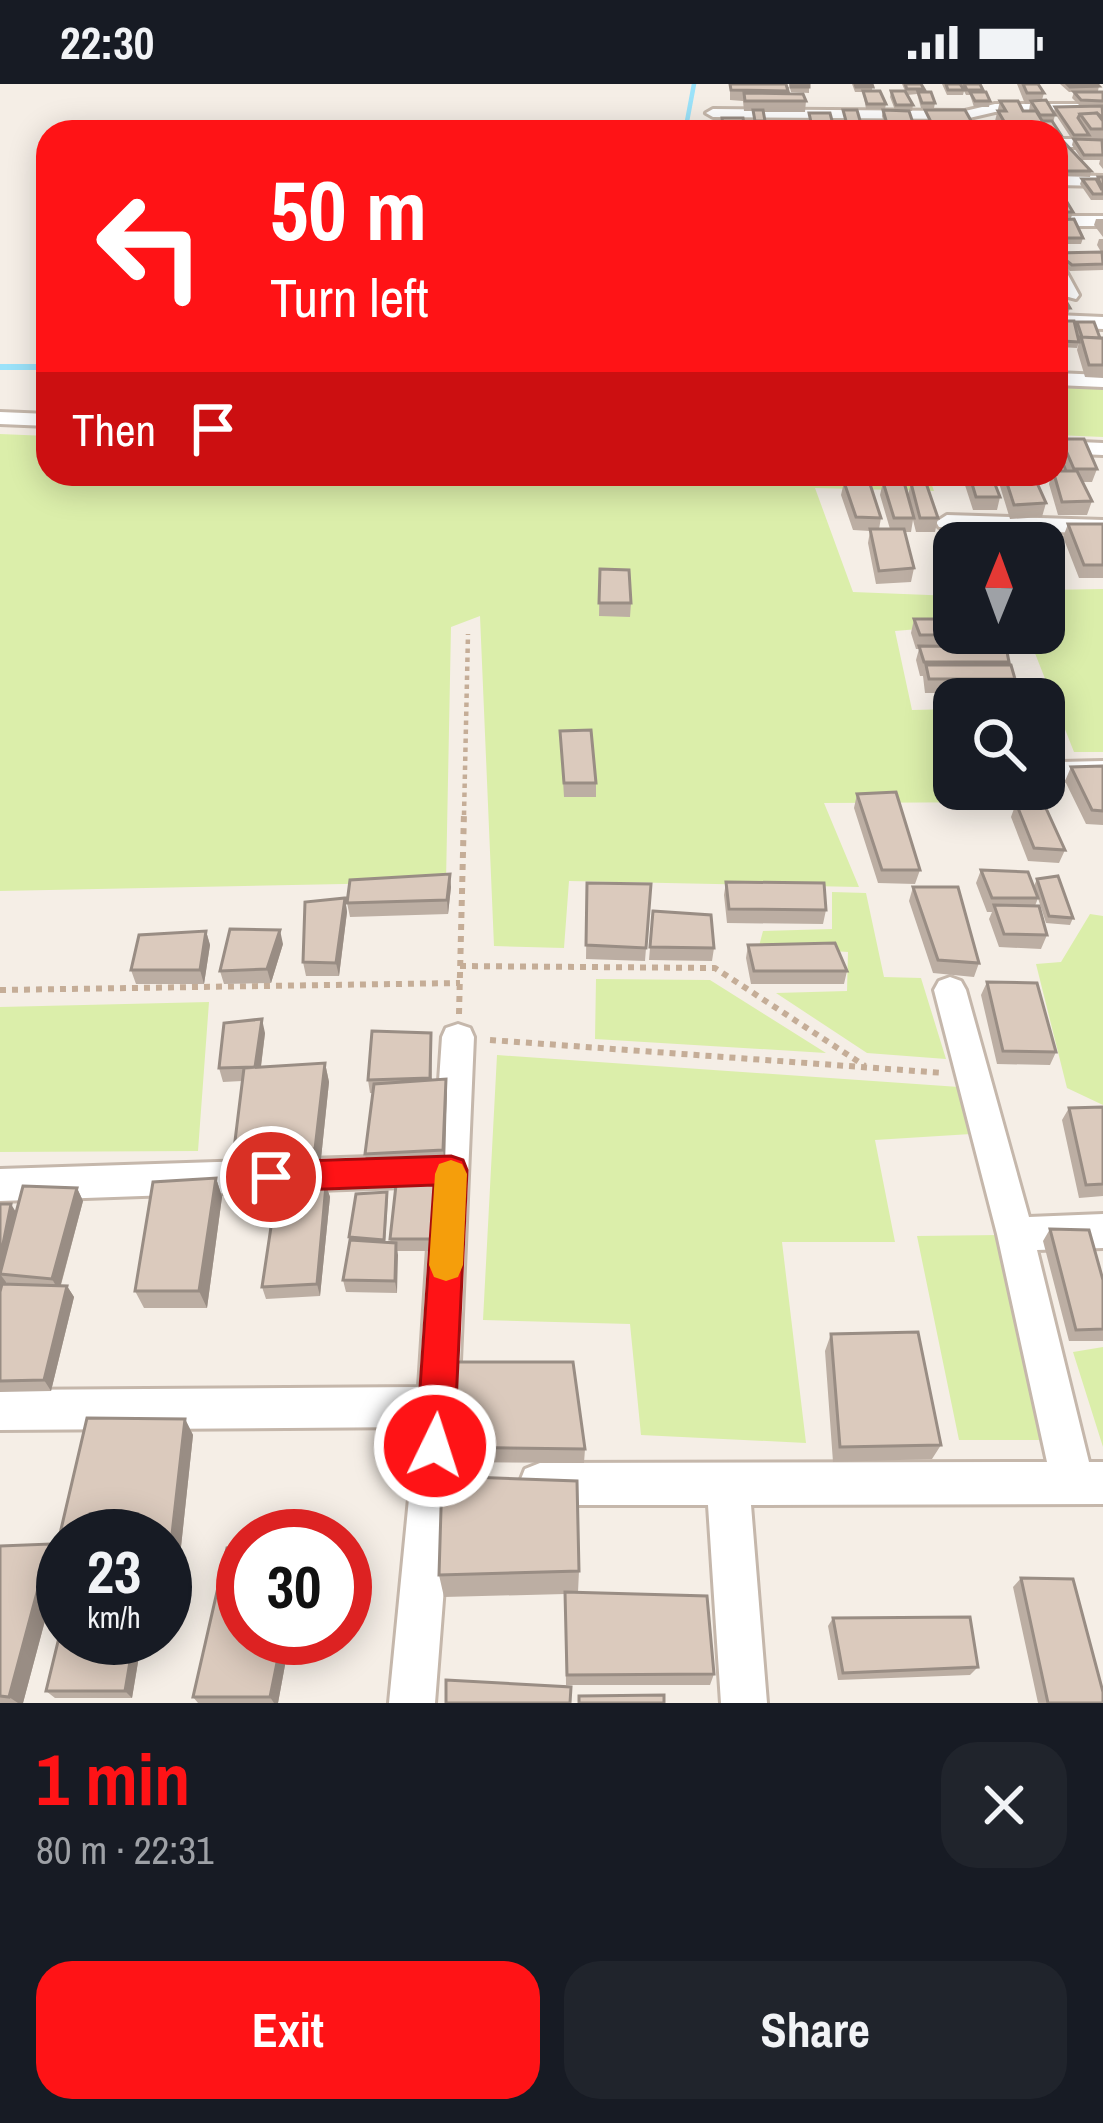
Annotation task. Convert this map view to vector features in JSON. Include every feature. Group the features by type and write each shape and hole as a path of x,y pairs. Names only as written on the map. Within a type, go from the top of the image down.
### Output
{"street":[{"path":"990,106 993,120"},
{"path":"712,120 715,107 1103,108"},
{"path":"1068,143 1103,143"},
{"path":"1068,180 1103,181"},
{"path":"1068,221 1103,221"},
{"path":"1068,322 1103,323"},
{"path":"1068,380 1103,381"},
{"path":"0,418 36,420"},
{"path":"1068,448 1103,449"},
{"path":"1065,526 1103,527"},
{"path":"1065,771 1103,770"},
{"path":"432,1485 1088,1483 950,990"},
{"path":"412,1703 438,1407 458,1037"},
{"path":"0,1186 451,1170"},
{"path":"1016,1234 1103,1231"},
{"path":"0,1410 438,1407"},
{"path":"728,1484 744,1703"}],"path":[{"path":"468,634 458,1037 973,1075"},
{"path":"460,966 715,968 866,1067"},
{"path":"0,990 460,983"}],"green space":[{"path":"1068,383 1103,384 1103,437 1068,436"},
{"path":"0,434 36,436 36,486 932,486 934,491 815,488 853,592 933,595 933,628 895,631 912,710 933,710 933,803 824,803 859,887 569,881 564,948 494,946 480,616 451,627 446,882 0,891"},
{"path":"1103,589 1103,752 1074,752 1065,729 1065,678 1045,678 1035,654 1065,654 1065,590"},
{"path":"832,892 866,893 884,977 921,978 946,1059 867,1053 776,993 847,991 848,952 759,946 763,931 832,929"},
{"path":"1090,914 1103,916 1103,1105 1067,1088 1036,964 1061,962"},
{"path":"596,979 710,980 826,1053 595,1039"},
{"path":"209,1002 198,1151 0,1152 0,1007"},
{"path":"497,1055 959,1087 971,1134 875,1140 895,1242 782,1242 806,1443 641,1435 630,1324 483,1320"},
{"path":"999,1235 1049,1440 959,1440 917,1236"},
{"path":"1103,1347 1103,1447 1073,1352"}],"building":[{"path":"730,84 786,84 788,91 731,90"},
{"path":"964,84 980,84 983,90 967,90"},
{"path":"1023,84 1038,84 1044,93 1027,93"},
{"path":"863,91 880,91 886,104 867,104"},
{"path":"891,91 905,91 913,105 896,105"},
{"path":"918,92 931,92 935,103 922,103"},
{"path":"970,92 986,92 990,101 975,101"},
{"path":"1074,92 1103,92 1103,101 1081,100"},
{"path":"744,93 803,94 806,101 745,101"},
{"path":"1046,100 1055,115 1040,115 1031,101"},
{"path":"1000,101 1018,101 1023,111 1036,111 1042,120 1003,120 998,111 1006,111"},
{"path":"1102,106 1103,118 1097,113 1080,114 1089,135 1074,135 1055,107"},
{"path":"753,110 763,110 765,120 755,120"},
{"path":"843,110 857,110 860,120 846,120"},
{"path":"883,110 909,111 912,120 886,120"},
{"path":"925,110 965,110 971,120 930,120"},
{"path":"809,113 830,113 832,120 811,120"},
{"path":"1097,113 1103,129 1091,129 1080,114"},
{"path":"1074,139 1102,140 1103,155 1084,155"},
{"path":"1068,146 1091,171 1068,171"},
{"path":"1098,177 1103,177 1103,194 1093,194 1082,179 1096,179 1102,190"},
{"path":"1068,219 1074,219 1083,238 1068,238"},
{"path":"1102,252 1103,264 1072,265 1068,253"},
{"path":"1068,321 1074,321 1079,342 1068,341"},
{"path":"1077,322 1094,322 1100,338 1082,337"},
{"path":"1081,337 1103,338 1103,365 1089,365"},
{"path":"1068,439 1084,439 1097,469 1074,469"},
{"path":"1068,471 1077,471 1092,501 1062,502 1057,486 1068,486"},
{"path":"845,486 871,486 881,518 856,517"},
{"path":"884,486 905,486 914,518 894,518"},
{"path":"912,486 927,486 938,518 920,518"},
{"path":"973,486 996,486 1000,497 976,497"},
{"path":"1008,486 1038,486 1046,503 1014,505"},
{"path":"1068,524 1103,524 1103,565 1084,565"},
{"path":"870,529 904,529 914,568 879,571"},
{"path":"600,569 629,570 631,603 599,603"},
{"path":"914,619 933,619 933,635 920,635"},
{"path":"919,646 933,646 933,654 1007,654 1009,662 924,662"},
{"path":"926,665 1011,665 1015,678 933,678 929,679"},
{"path":"591,730 596,783 564,783 560,731"},
{"path":"1103,766 1103,811 1092,810 1071,767"},
{"path":"896,792 920,870 882,870 857,794"},
{"path":"1019,810 1047,810 1065,850 1034,848"},
{"path":"981,870 1028,872 1038,898 992,898"},
{"path":"450,874 447,900 347,903 350,880"},
{"path":"1058,876 1073,918 1049,916 1037,879"},
{"path":"726,882 824,883 826,910 729,909"},
{"path":"587,883 651,884 646,948 586,945"},
{"path":"913,887 958,887 979,963 938,960"},
{"path":"345,898 336,963 303,962 305,902"},
{"path":"994,905 1039,906 1047,935 1004,934"},
{"path":"653,911 711,915 714,948 650,947"},
{"path":"230,929 280,930 267,969 220,971"},
{"path":"206,931 200,970 131,970 139,935"},
{"path":"835,943 847,971 754,971 748,945"},
{"path":"987,982 1037,983 1056,1052 1003,1051"},
{"path":"262,1019 255,1067 219,1068 224,1023"},
{"path":"372,1031 431,1033 430,1078 368,1080"},
{"path":"325,1063 315,1149 234,1149 244,1068"},
{"path":"446,1079 443,1150 365,1154 374,1084"},
{"path":"1103,1107 1103,1184 1086,1185 1069,1108"},
{"path":"216,1178 199,1291 135,1291 153,1182"},
{"path":"440,1183 435,1239 390,1239 396,1185"},
{"path":"326,1185 317,1284 262,1287 277,1187"},
{"path":"23,1186 77,1188 52,1279 0,1274"},
{"path":"387,1192 384,1240 349,1237 356,1194"},
{"path":"0,1204 11,1204 0,1259"},
{"path":"1050,1229 1089,1230 1103,1280 1103,1329 1076,1330"},
{"path":"350,1240 396,1243 395,1281 343,1280"},
{"path":"2,1284 67,1286 44,1380 0,1381"},
{"path":"918,1332 941,1445 840,1447 831,1334"},
{"path":"449,1362 573,1362 585,1449 448,1447"},
{"path":"87,1418 185,1419 175,1509 66,1509"},
{"path":"442,1476 577,1481 579,1571 439,1575"},
{"path":"36,1545 36,1596 9,1697 0,1696 0,1546"},
{"path":"1021,1578 1073,1579 1103,1703 1048,1703"},
{"path":"565,1592 707,1596 714,1674 567,1675"},
{"path":"216,1596 216,1665 277,1665 270,1697 193,1697"},
{"path":"970,1617 978,1667 843,1673 833,1618"},
{"path":"52,1665 129,1665 125,1691 46,1691"},
{"path":"446,1680 571,1687 570,1703 446,1703"},
{"path":"664,1695 664,1703 579,1703 579,1696"}],"waterway":[{"path":"687,120 694,84"},
{"path":"0,367 36,367"}],"slow traffic":[{"path":"446,1265 451,1174"}],"route":[{"path":"271,1177 451,1170 435,1446"}]}
